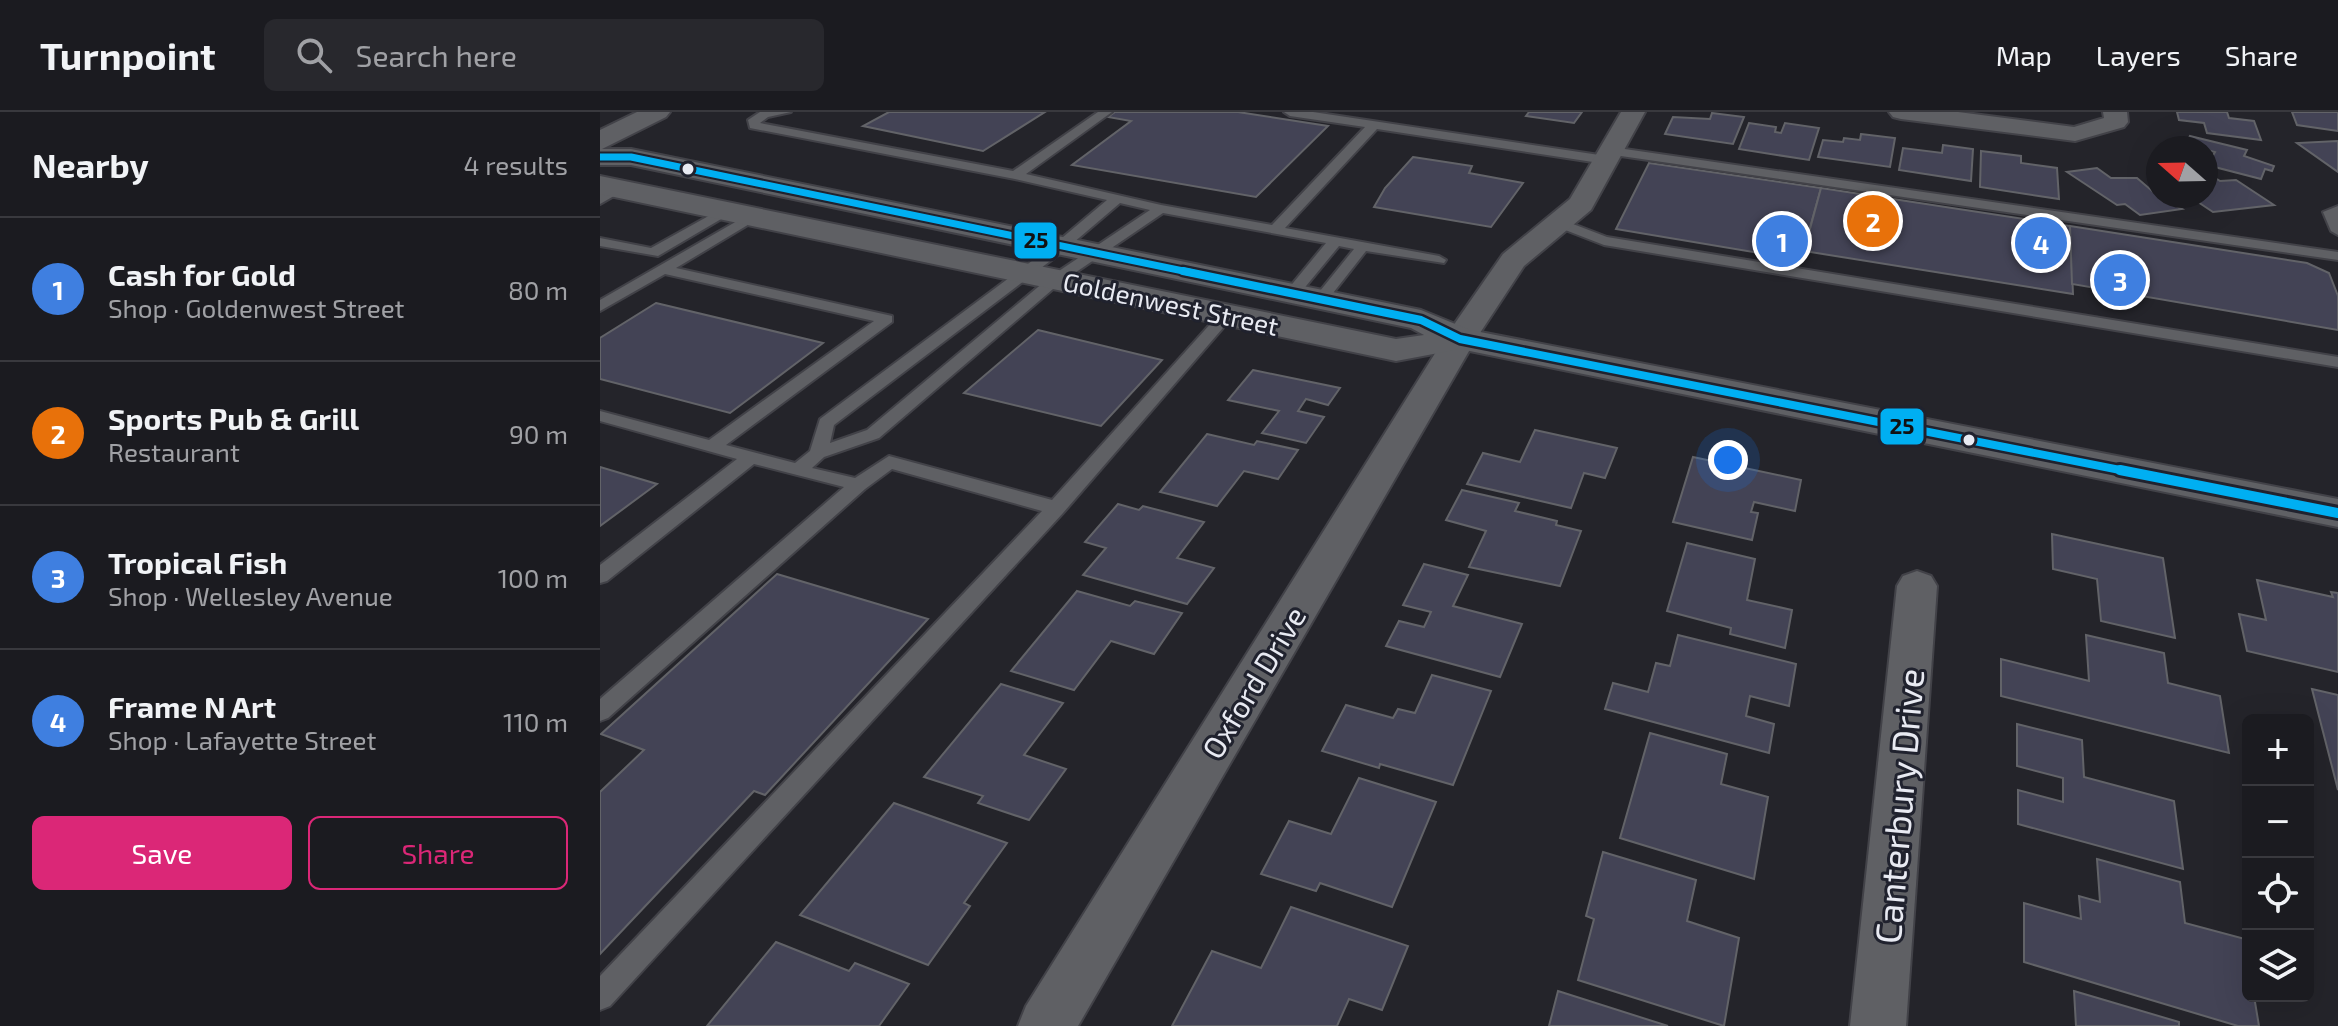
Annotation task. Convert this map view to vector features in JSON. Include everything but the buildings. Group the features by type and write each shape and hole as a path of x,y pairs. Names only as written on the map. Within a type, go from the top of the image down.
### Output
{"main road":[{"path":"600,141 657,112"},
{"name":"Goldenwest Street","path":"600,157 631,157 1421,320 1460,339 2338,513"},
{"name":"Goldenwest Street","path":"606,191 737,214 1396,350 1460,339"}],"street":[{"name":"Oxford Drive","path":"1046,1026 1460,339 1513,260 1581,204 1633,112"},
{"path":"1901,112 2075,134 2116,122 2115,112"},
{"name":"Canterbury Drive","path":"1878,1026 1917,586"}],"lane":[{"path":"785,112 765,114 754,120 754,125 1015,175 1161,209 1439,260"},
{"path":"1015,175 1106,112"},
{"path":"1290,112 2338,256"},
{"path":"1275,230 1374,125"},
{"path":"798,470 818,453 873,434 1055,280 1117,199"},
{"path":"818,453 826,423 1023,273 1161,209"},
{"path":"2338,210 2330,212 2338,231"},
{"path":"600,242 653,253 737,214"},
{"path":"600,306 662,269 737,214"},
{"path":"1560,223 1604,241 2338,362"},
{"path":"1306,297 1335,241"},
{"path":"1306,297 1363,246"},
{"path":"662,269 887,319 711,447"},
{"path":"600,996 1056,508 1227,314"},
{"path":"600,416 858,485"},
{"path":"600,576 750,458"},
{"path":"600,712 858,485 889,462 1056,508"}],"transit line":[{"name":"25","path":"600,157 631,157 1421,320 1460,339 2338,513"}],"place":[{"name":"Sports Pub & Grill","path":"1873,221"},
{"name":"Cash for Gold","path":"1782,241"},
{"name":"Frame N Art","path":"2041,243"},
{"name":"Tropical Fish","path":"2120,280"}]}
